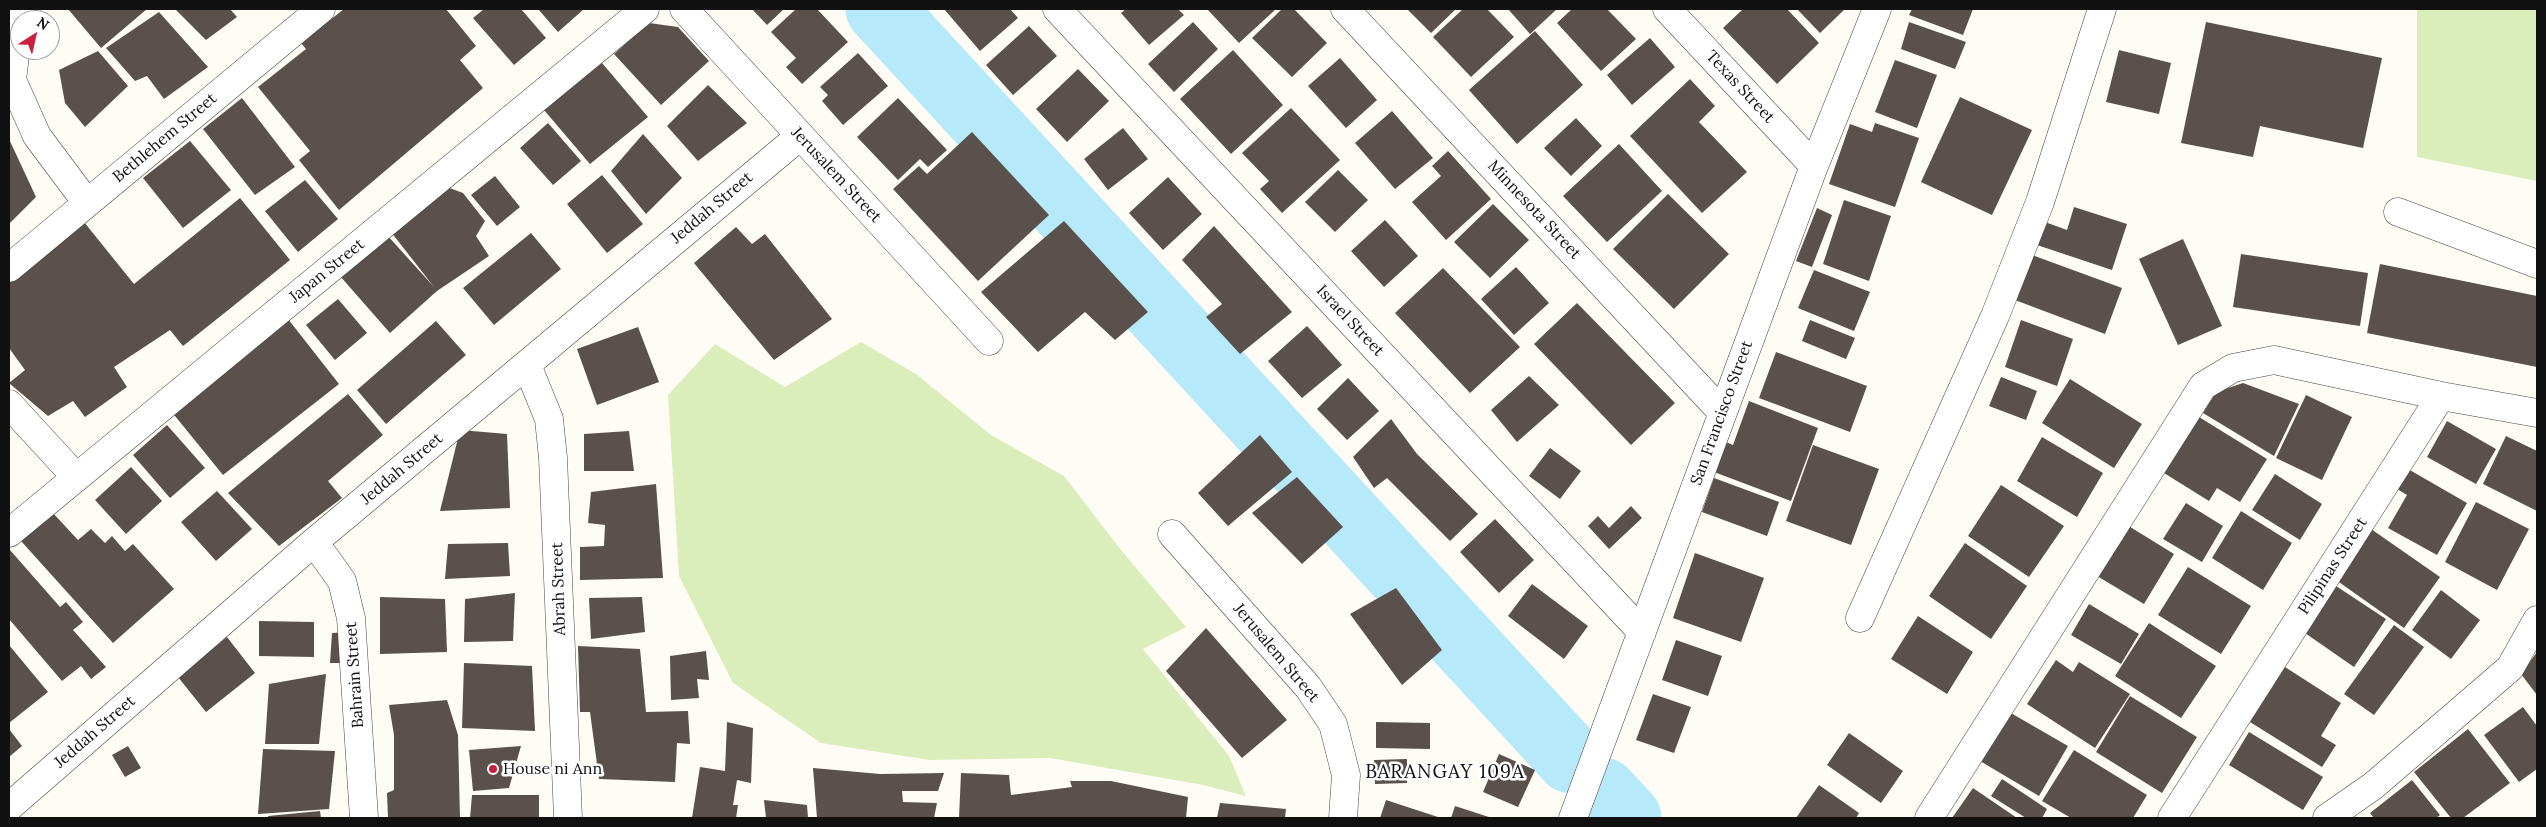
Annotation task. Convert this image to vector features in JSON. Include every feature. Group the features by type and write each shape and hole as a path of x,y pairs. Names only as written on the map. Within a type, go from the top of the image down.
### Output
{"street":[{"path":"26,9 19,21 12,80 37,136 87,203"},
{"name":"Bethlehem Street","path":"9,268 321,9"},
{"name":"Japan Street","path":"9,534 645,9"},
{"name":"Jerusalem Street","path":"684,9 989,341"},
{"name":"Israel Street","path":"1057,9 1642,632"},
{"name":"Minnesota Street","path":"1345,9 1722,412"},
{"name":"Texas Street","path":"1667,9 1814,166"},
{"name":"San Francisco Street","path":"1573,818 1814,166 1877,9"},
{"path":"1860,618 1995,316 2030,229 2102,9"},
{"name":"Jeddah Street","path":"9,807 314,542 800,136"},
{"path":"2398,212 2537,264"},
{"path":"1929,818 2203,386 2233,368 2274,360 2441,396 2537,413"},
{"name":"Abrah Street","path":"526,365 549,419 552,448 568,818"},
{"name":"Pilipinas Street","path":"2172,818 2441,396"},
{"path":"9,404 76,477"},
{"name":"Jerusalem Street","path":"1172,534 1308,687 1333,724 1346,775 1343,818"},
{"name":"Bahrain Street","path":"314,542 342,581 351,618 364,818"},
{"path":"2327,818 2373,786 2510,668 2537,620"}],"green space":[{"path":"2417,9 2537,9 2537,181 2417,157"},
{"path":"861,342 916,374 991,435 1064,476 1121,550 1186,627 1143,649 1229,756 1246,796 1203,785 1050,758 930,760 821,743 733,683 679,576 668,395 715,344 785,387"}],"building":[{"path":"68,9 147,9 101,48"},
{"path":"175,9 230,9 237,17 206,40"},
{"path":"344,9 446,9 476,46 460,60 483,88 339,210 299,160 310,151 258,87 306,49 301,43"},
{"path":"484,9 521,9 546,38 514,65 473,18"},
{"path":"538,9 584,9 558,32"},
{"path":"752,9 784,9 767,25"},
{"path":"796,9 817,9 848,42 802,84 786,67 796,58 771,32"},
{"path":"944,9 1010,9 1018,18 980,51"},
{"path":"1126,9 1178,9 1184,15 1149,45 1121,13"},
{"path":"1207,9 1276,9 1239,43"},
{"path":"1282,9 1294,9 1327,43 1292,77 1252,38"},
{"path":"1407,9 1456,9 1431,33"},
{"path":"1463,9 1487,9 1514,37 1471,77 1433,37"},
{"path":"1508,9 1557,9 1530,34"},
{"path":"1572,9 1607,9 1636,39 1601,71 1557,23"},
{"path":"1743,9 1787,9 1819,43 1777,84 1723,28"},
{"path":"1797,9 1845,9 1820,33"},
{"path":"1912,9 1973,9 1963,35 1909,15"},
{"path":"159,12 208,67 164,99 147,76 135,81 106,48"},
{"path":"1193,22 1218,49 1174,92 1148,64"},
{"path":"1909,22 1966,42 1955,69 1901,49"},
{"path":"2206,22 2382,58 2363,148 2260,126 2253,157 2181,143"},
{"path":"649,23 678,27 709,61 661,105 614,54"},
{"path":"1029,26 1057,56 1013,95 986,65"},
{"path":"1535,31 1583,85 1517,144 1469,90"},
{"path":"1650,38 1675,67 1632,105 1607,75"},
{"path":"1233,50 1283,105 1231,154 1180,99"},
{"path":"2119,50 2171,63 2159,114 2106,102"},
{"path":"98,51 128,86 85,127 65,103 59,70"},
{"path":"858,53 888,86 843,125 822,101 828,95 820,87"},
{"path":"1340,58 1377,100 1346,128 1308,86"},
{"path":"1895,60 1937,75 1917,128 1875,112"},
{"path":"602,63 648,117 590,164 544,110"},
{"path":"1078,69 1109,101 1067,142 1036,109"},
{"path":"1690,79 1715,106 1699,122 1747,172 1702,213 1630,136"},
{"path":"708,85 747,123 698,161 667,126"},
{"path":"1960,97 2032,130 1992,215 1921,182"},
{"path":"242,98 295,167 255,195 203,129"},
{"path":"898,98 947,150 928,167 920,159 898,180 857,137"},
{"path":"1291,108 1340,160 1282,213 1260,189 1269,181 1242,153"},
{"path":"1392,111 1433,158 1395,189 1355,143"},
{"path":"1576,118 1602,146 1571,176 1544,148"},
{"path":"548,123 581,161 553,185 520,148"},
{"path":"1875,123 1919,138 1895,207 1829,184 1850,124 1872,132"},
{"path":"1123,128 1148,159 1108,190 1084,159"},
{"path":"972,132 1049,215 978,281 893,189 919,166 927,174"},
{"path":"643,134 682,178 646,214 611,171"},
{"path":"9,139 36,197 9,224"},
{"path":"190,141 231,190 183,228 143,178"},
{"path":"1619,144 1662,191 1607,242 1563,196"},
{"path":"1448,151 1491,199 1446,240 1412,202 1441,176 1432,166"},
{"path":"1338,170 1368,200 1335,232 1305,202"},
{"path":"602,175 643,224 607,253 567,204"},
{"path":"495,176 520,207 497,226 471,195"},
{"path":"1168,177 1202,214 1163,250 1129,213"},
{"path":"305,180 338,219 298,252 265,211"},
{"path":"447,187 463,193 485,221 476,236 489,256 437,291 390,333 340,276 387,235 434,287 391,232"},
{"path":"1668,194 1729,254 1674,309 1613,249"},
{"path":"240,198 290,260 232,307 183,346 170,330 114,367 127,387 85,417 73,401 48,416 9,383 25,370 9,348 9,282 84,222 134,284"},
{"path":"1844,200 1891,216 1869,281 1823,264"},
{"path":"1493,204 1529,240 1490,278 1454,242"},
{"path":"2074,207 2127,224 2112,270 2037,245 2045,222 2067,230"},
{"path":"1817,208 1832,215 1812,267 1796,261"},
{"path":"1385,220 1418,256 1384,287 1351,251"},
{"path":"1064,221 1148,312 1115,340 1085,312 1038,352 981,292"},
{"path":"1214,226 1292,312 1240,354 1206,317 1222,304 1182,260"},
{"path":"736,227 752,244 765,234 832,319 774,360 694,263"},
{"path":"531,233 561,269 494,325 463,288"},
{"path":"2183,239 2222,326 2178,345 2139,259"},
{"path":"2241,254 2368,273 2360,326 2233,307"},
{"path":"2032,255 2122,288 2105,334 2015,300"},
{"path":"2380,264 2537,296 2537,367 2367,333"},
{"path":"1516,267 1549,303 1514,335 1481,299"},
{"path":"1443,268 1520,347 1470,393 1395,313"},
{"path":"1814,270 1870,292 1854,331 1798,308"},
{"path":"338,299 367,333 335,360 306,325"},
{"path":"1577,303 1675,403 1631,445 1534,344"},
{"path":"288,319 339,384 223,475 171,411"},
{"path":"1810,320 1855,338 1846,359 1802,341"},
{"path":"2021,320 2073,339 2057,386 2005,367"},
{"path":"436,321 466,355 386,424 357,390"},
{"path":"1307,326 1342,365 1302,398 1268,361"},
{"path":"638,327 659,382 597,405 577,349"},
{"path":"1776,352 1867,386 1850,432 1759,398"},
{"path":"1529,376 1559,405 1517,442 1491,410"},
{"path":"2001,377 2037,391 2026,420 1989,406"},
{"path":"1348,378 1379,411 1347,440 1317,409"},
{"path":"2070,379 2142,424 2114,468 2042,423"},
{"path":"2243,383 2299,404 2274,456 2203,413 2216,392"},
{"path":"348,394 383,435 328,481 342,498 279,546 228,493"},
{"path":"2306,395 2352,417 2322,480 2276,458"},
{"path":"1749,401 1818,428 1791,501 1714,472 1726,442 1733,445"},
{"path":"2199,417 2267,459 2240,502 2217,488 2209,501 2164,473"},
{"path":"1391,419 1417,454 1478,514 1450,541 1387,478 1374,488 1353,457"},
{"path":"2447,421 2496,449 2476,484 2427,457"},
{"path":"167,425 205,468 170,498 133,455"},
{"path":"460,430 507,434 510,508 440,511"},
{"path":"629,431 634,471 584,471 584,434"},
{"path":"1260,435 1292,472 1228,526 1198,493"},
{"path":"2506,436 2537,451 2537,511 2483,484"},
{"path":"2042,437 2103,473 2077,517 2017,481"},
{"path":"1813,445 1879,469 1851,545 1786,521"},
{"path":"1550,448 1581,471 1560,499 1529,476"},
{"path":"131,467 162,501 126,534 95,500"},
{"path":"2408,469 2467,503 2437,555 2388,528 2407,495 2397,489"},
{"path":"2275,474 2322,504 2300,540 2252,510"},
{"path":"1297,477 1343,527 1302,564 1252,513"},
{"path":"1714,478 1779,502 1767,536 1702,512"},
{"path":"656,484 663,578 580,580 580,547 604,546 605,525 588,523 591,492"},
{"path":"2001,485 2064,526 2029,577 1968,536"},
{"path":"217,491 252,529 216,561 181,522"},
{"path":"2476,502 2529,529 2497,590 2445,562"},
{"path":"2186,503 2223,526 2202,562 2163,539"},
{"path":"1631,506 1642,518 1609,549 1588,526 1598,516 1609,528"},
{"path":"2241,511 2292,543 2263,590 2212,558"},
{"path":"52,512 78,540 91,529 105,543 112,536 125,551 133,544 174,589 113,643 21,541"},
{"path":"1495,519 1534,560 1499,593 1460,552"},
{"path":"2127,525 2174,554 2144,604 2097,576"},
{"path":"2371,529 2440,577 2404,628 2336,580"},
{"path":"508,543 510,576 445,579 448,544"},
{"path":"1965,543 2027,586 1991,639 1929,596"},
{"path":"10,550 60,607 66,602 83,622 73,630 106,667 91,679 81,666 62,681 9,619"},
{"path":"1695,553 1764,578 1741,642 1673,618"},
{"path":"2188,567 2251,606 2221,654 2158,615"},
{"path":"1532,584 1588,626 1564,659 1508,616"},
{"path":"2336,586 2386,619 2354,667 2305,633"},
{"path":"1396,588 1442,650 1402,685 1350,614"},
{"path":"2441,590 2480,620 2451,659 2412,630"},
{"path":"515,593 513,641 464,642 465,599"},
{"path":"380,597 445,599 447,652 380,654"},
{"path":"642,597 645,632 591,639 589,598"},
{"path":"2089,604 2139,634 2121,664 2071,635"},
{"path":"1918,616 1973,652 1947,694 1891,659"},
{"path":"259,621 314,622 314,657 259,656"},
{"path":"2149,623 2216,666 2181,718 2115,676"},
{"path":"2394,625 2424,647 2374,715 2344,694"},
{"path":"1206,628 1287,720 1242,758 1166,671"},
{"path":"352,632 352,663 330,663 332,633"},
{"path":"227,637 255,673 206,712 178,677"},
{"path":"1676,640 1722,656 1708,696 1662,680"},
{"path":"9,645 48,692 9,723"},
{"path":"578,646 640,649 646,712 688,711 690,744 677,743 675,782 599,779 590,712 580,712"},
{"path":"706,651 709,680 697,679 699,698 671,700 670,656"},
{"path":"2537,652 2537,695 2521,674"},
{"path":"2056,660 2073,672 2079,662 2130,694 2095,748 2027,704"},
{"path":"464,663 532,666 535,731 462,728"},
{"path":"2285,667 2341,703 2321,736 2336,745 2322,767 2250,722"},
{"path":"326,674 319,744 265,744 269,684"},
{"path":"1653,694 1691,707 1674,753 1636,740"},
{"path":"2130,696 2197,737 2162,793 2096,752"},
{"path":"447,700 458,735 460,818 388,818 387,793 394,790 394,735 389,705"},
{"path":"2523,707 2537,726 2537,769 2519,782 2484,735"},
{"path":"2009,712 2068,746 2039,796 1980,761"},
{"path":"727,722 753,728 751,783 737,780 733,805 738,805 736,818 692,818 700,767 725,771"},
{"path":"1376,722 1430,723 1430,749 1376,748"},
{"path":"9,729 22,746 9,757"},
{"path":"2468,729 2510,783 2463,818 2451,818 2414,772"},
{"path":"2249,732 2323,777 2303,810 2229,765"},
{"path":"1849,733 1903,771 1881,803 1827,765"},
{"path":"128,746 141,768 125,777 112,755"},
{"name":"House ni Ann","path":"521,746 509,788 473,791 469,750"},
{"path":"263,749 335,751 329,809 258,814"},
{"path":"2074,750 2147,795 2133,818 2071,818 2042,801"},
{"path":"1499,754 1535,770 1518,807 1483,792"},
{"path":"1407,759 1407,783 1375,784 1374,760"},
{"path":"813,768 880,774 944,773 938,791 902,791 903,802 937,803 934,818 817,818"},
{"path":"961,773 1009,775 1011,795 1072,787 1070,781 1111,781 1188,797 1186,818 959,818"},
{"path":"2002,779 2047,809 2042,818 2026,818 1991,796"},
{"path":"2412,780 2440,815 2436,818 2374,818 2370,813"},
{"path":"1819,785 1859,813 1856,818 1796,818"},
{"path":"1973,788 2017,818 1952,818"},
{"path":"472,795 539,795 539,818 470,818"},
{"path":"764,800 807,805 808,818 766,818"},
{"path":"1386,800 1441,818 1380,818"},
{"path":"1220,803 1286,809 1285,818 1217,818"},
{"path":"1455,806 1492,818 1451,818"},
{"path":"320,811 321,818 269,818 268,816"}],"waterway":[{"path":"880,9 1571,759"},
{"path":"1603,792 1627,818"}],"place":[{"name":"House ni Ann","path":"493,769"}],"district":[{"name":"BARANGAY 109A","path":"1445,773"}]}
